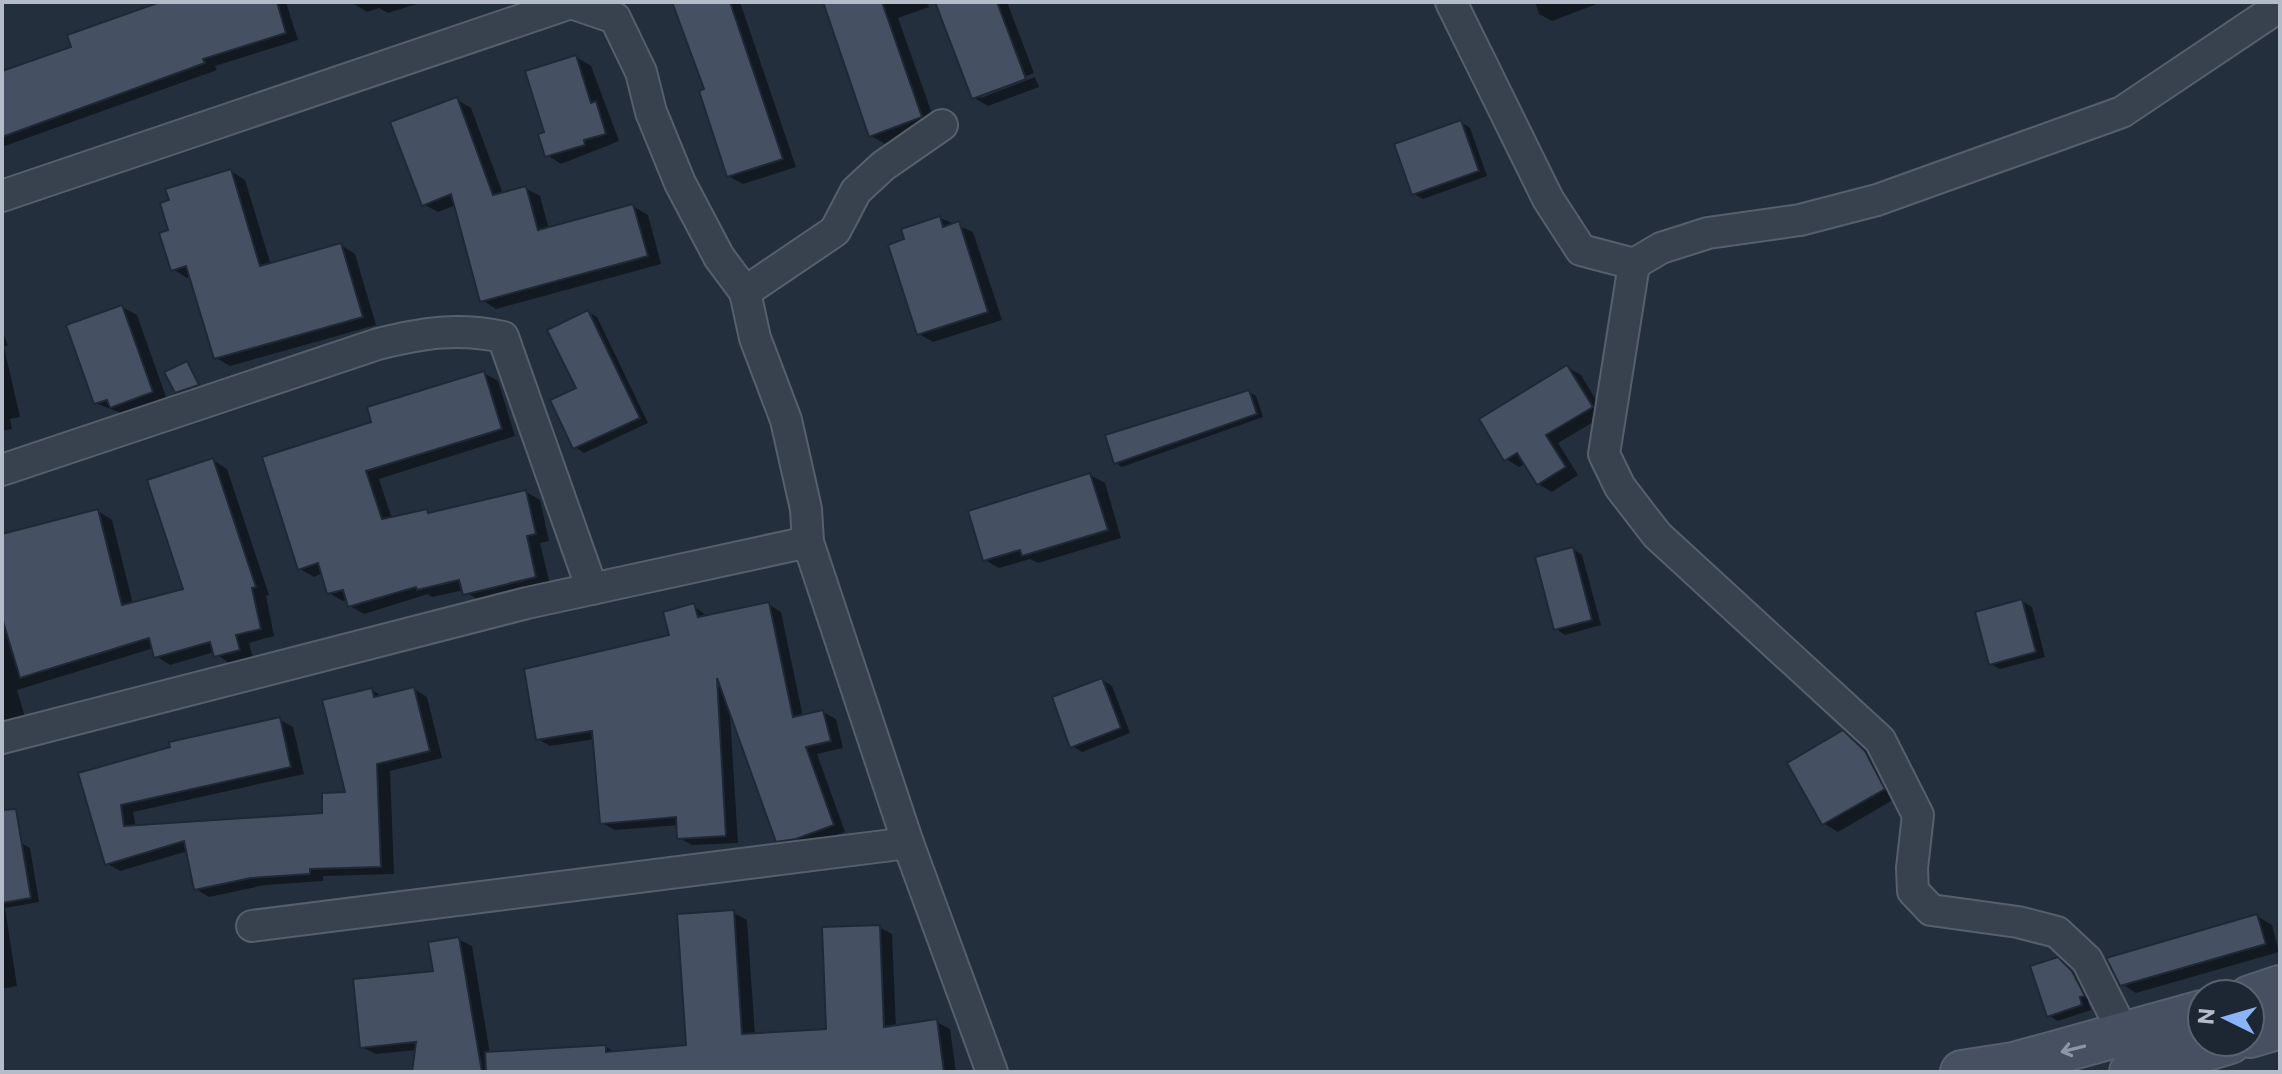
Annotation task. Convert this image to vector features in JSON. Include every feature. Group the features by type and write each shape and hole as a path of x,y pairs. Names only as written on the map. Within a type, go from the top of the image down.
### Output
{"street":[{"path":"1451,2 1548,199 1581,250 1634,264 1661,248 1708,233 1800,220 1877,200 2122,112 2280,6"},
{"path":"2,196 571,3 615,18 641,72 651,112 680,183 719,257 745,292 755,338 786,420 806,509 808,542 908,843 992,1072"},
{"path":"745,292 835,231 856,191 883,166 942,125"},
{"path":"1634,264 1604,454 1620,487 1657,535 1880,740 1918,815 1912,868 1913,891 1931,910 2018,922 2057,932 2087,960 2128,1054"},
{"path":"2,470 378,344 427,331 480,332 503,337 592,589"},
{"path":"2,738 592,589 808,542"},
{"path":"252,926 908,843"},
{"path":"2128,1054 2186,1021"},
{"path":"1962,1072 2186,1047"}],"building":[{"path":"160,2 277,2 286,33 203,59 205,63 2,137 2,71 71,47 67,35"},
{"path":"672,2 730,2 783,159 727,177 699,91 704,89"},
{"path":"823,2 882,2 922,117 869,137"},
{"path":"935,2 997,2 1026,79 972,99"},
{"path":"576,55 591,103 596,101 606,134 584,140 585,145 545,157 538,134 544,132 525,71"},
{"path":"457,97 493,195 526,186 538,230 633,204 648,256 480,302 451,194 422,206 390,122"},
{"path":"1461,120 1479,171 1412,195 1394,144"},
{"path":"231,169 260,266 341,243 363,317 214,359 186,266 171,271 159,233 168,230 160,203 169,200 165,189"},
{"path":"940,216 943,227 959,221 988,312 917,335 888,245 904,239 901,229"},
{"path":"122,305 153,392 110,408 107,400 94,404 66,325"},
{"path":"588,310 640,418 573,449 550,400 576,388 547,330"},
{"path":"187,361 199,385 175,393 164,372"},
{"path":"1567,365 1593,407 1546,435 1566,467 1537,485 1517,453 1504,461 1479,419"},
{"path":"484,371 502,429 366,471 382,519 427,509 428,513 526,490 536,534 527,536 536,577 463,595 459,580 417,590 416,587 348,607 343,590 327,594 318,563 298,570 262,457 371,422 367,407"},
{"path":"1249,390 1257,414 1114,464 1105,435"},
{"path":"213,458 256,587 252,588 261,629 236,635 240,650 214,657 210,642 154,658 149,638 20,678 2,618 2,534 98,509 122,605 183,589 147,480"},
{"path":"1090,473 1108,530 1022,556 1020,550 983,561 968,511"},
{"path":"1573,547 1592,620 1554,630 1535,557"},
{"path":"2022,599 2036,652 1989,665 1975,612"},
{"path":"769,602 793,717 823,710 831,741 806,747 834,825 796,839 776,842 717,678 726,836 677,839 676,817 600,824 592,731 536,740 524,669 669,635 663,612 694,603 698,617"},
{"path":"1102,678 1121,728 1070,748 1052,697"},
{"path":"414,687 430,751 377,764 381,867 310,869 310,874 251,878 194,890 184,841 105,865 78,773 170,747 169,742 280,717 291,767 121,805 124,826 322,813 322,793 345,792 322,700 372,688 374,697"},
{"path":"1843,730 1865,751 1885,789 1822,825 1787,763"},
{"path":"16,809 31,898 2,903 2,810"},
{"path":"734,910 742,1034 826,1029 822,927 880,925 884,1027 937,1019 944,1072 486,1072 485,1052 606,1045 606,1052 686,1045 677,914"},
{"path":"2257,914 2266,944 2120,986 2106,958"},
{"path":"459,937 482,1072 412,1072 416,1042 360,1048 353,979 433,971 428,942"},
{"path":"2058,957 2072,971 2085,996 2080,997 2082,1005 2047,1017 2030,966"}]}
